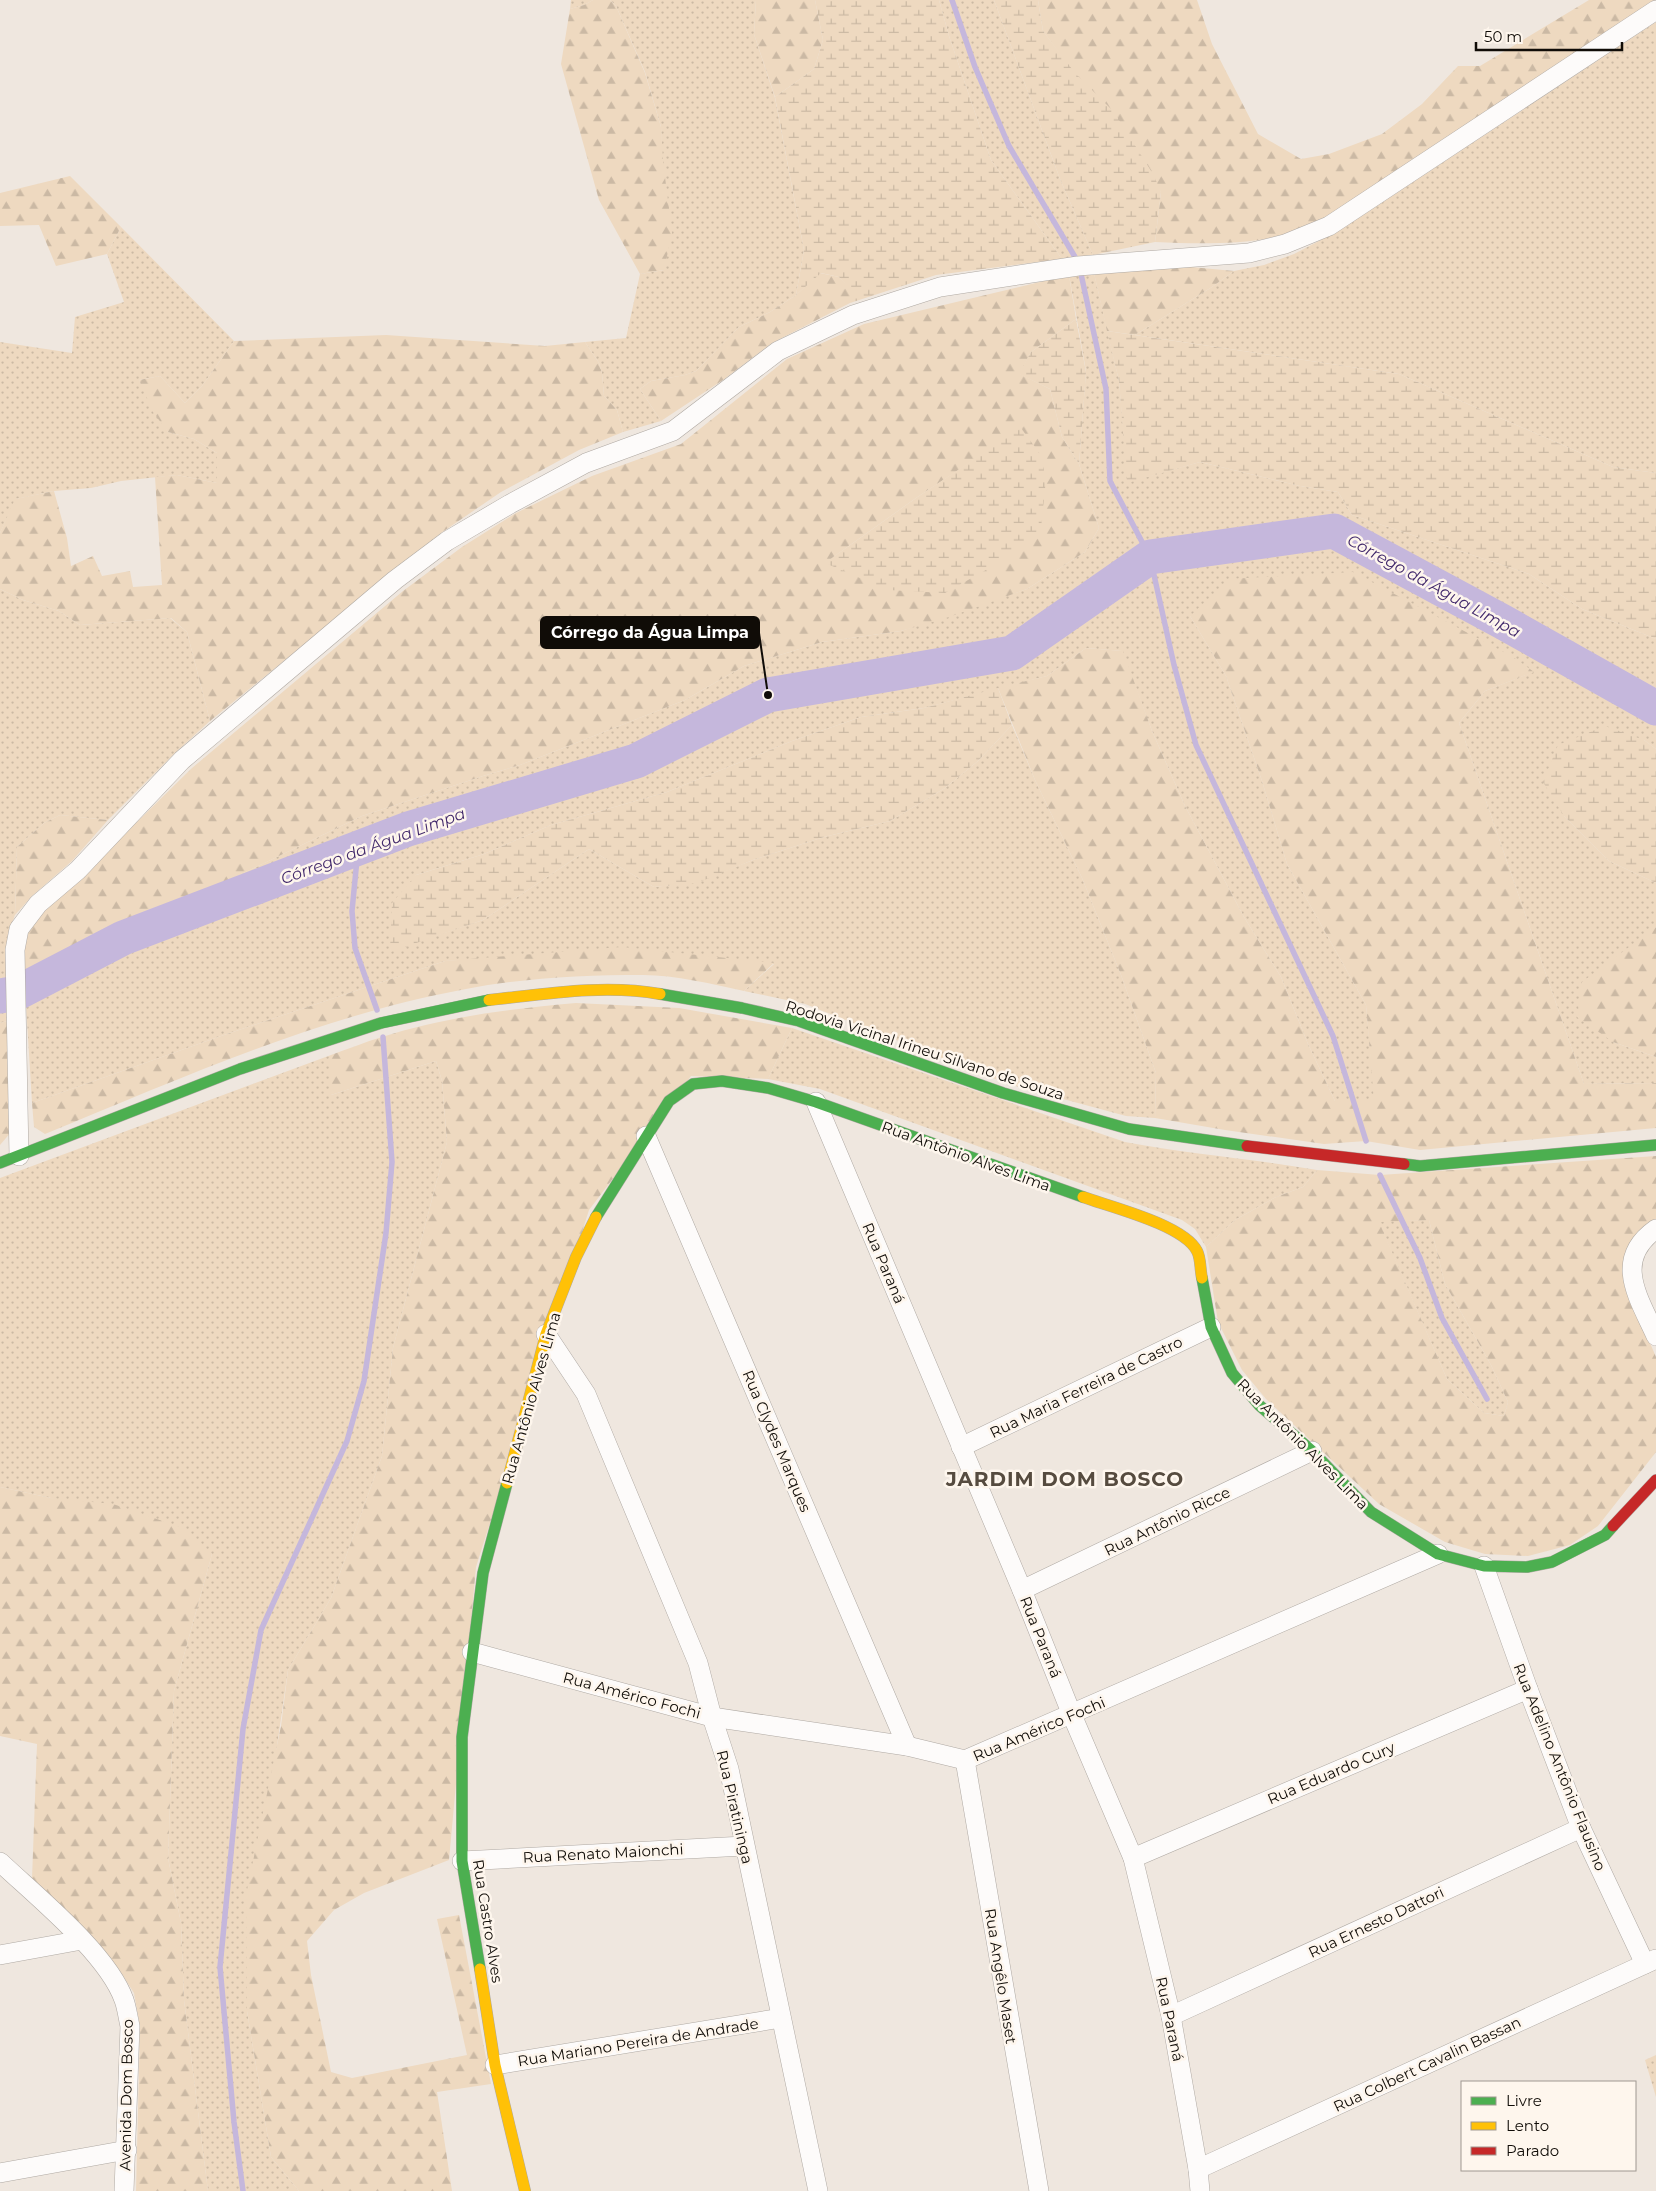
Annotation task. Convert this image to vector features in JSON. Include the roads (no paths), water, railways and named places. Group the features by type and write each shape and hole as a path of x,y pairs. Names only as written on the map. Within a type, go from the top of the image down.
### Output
{"street":[{"path":"19,1156 15,950 19,930 38,904 78,870 182,760 395,580 447,541 586,463 673,431 778,351 853,315 940,288 960,284 1078,266 1249,253 1285,244 1329,226 1656,10"},
{"name":"Rodovia Vicinal Irineu Silvano de Souza","path":"0,1163 240,1069 381,1023 478,1001 578,992 633,991 742,1008 799,1021 1002,1093 1064,1112 1128,1129 1178,1137 1319,1156 1420,1166 1656,1145"},
{"name":"Rua Antônio Alves Lima","path":"472,1652 483,1573 546,1334 576,1257 593,1222 669,1101 693,1084 722,1081 732,1082 768,1088 816,1102 1171,1228 1185,1238 1197,1251 1211,1327 1232,1373 1259,1405 1312,1452 1371,1512 1438,1554 1484,1566 1527,1567 1552,1562 1605,1535 1656,1480"},
{"name":"Rua Paraná","path":"816,1102 1133,1858 1171,2016 1198,2169 1200,2191"},
{"name":"Rua Clydes Marques","path":"646,1136 908,1746"},
{"path":"1656,1229 1645,1237 1636,1251 1630,1270 1636,1292 1656,1336"},
{"name":"Rua Maria Ferreira de Castro","path":"961,1447 1211,1327"},
{"name":"Rua Piratininga","path":"546,1334 586,1394 698,1663 712,1717 729,1769 818,2191"},
{"name":"Rua Antônio Ricce","path":"1022,1590 1312,1452"},
{"name":"Rua Américo Fochi","path":"472,1652 712,1717 908,1746 965,1760 1438,1554"},
{"name":"Rua Adelino Antônio Flausino","path":"1484,1566 1528,1689 1582,1828 1650,1962"},
{"name":"Rua Castro Alves","path":"472,1652 462,1737 462,1861 495,2065 525,2191"},
{"name":"Rua Eduardo Cury","path":"1133,1858 1528,1689"},
{"name":"Rua Angêlo Maset","path":"965,1760 1039,2191"},
{"name":"Rua Ernesto Dattori","path":"1171,2016 1582,1828"},
{"name":"Rua Renato Maionchi","path":"462,1861 744,1846"},
{"name":"Avenida Dom Bosco","path":"0,1862 82,1940 111,1973 124,2000 130,2026 127,2150 124,2191"},
{"path":"0,1955 82,1940"},
{"name":"Rua Colbert Cavalin Bassan","path":"1198,2169 1650,1962"},
{"name":"Rua Mariano Pereira de Andrade","path":"495,2065 781,2018"},
{"path":"0,2174 127,2150"}],"waterway":[{"path":"952,0 975,67 1009,146 1075,257"},
{"path":"1081,274 1106,389 1110,481 1150,557 1174,665 1196,745 1333,1036 1366,1141"},
{"name":"Córrego da Água Limpa","path":"0,996 17,993 123,938 408,829 636,761 768,695 1012,653 1150,557 1334,531 1503,622 1656,708"},
{"path":"358,849 352,911 355,948 377,1010"},
{"path":"243,2191 234,2122 220,1967 243,1729 261,1630 347,1441 364,1381 386,1233 392,1162 383,1037"},
{"path":"1380,1175 1420,1258 1442,1318 1487,1399"}],"place":[{"name":"Córrego da Água Limpa","path":"768,695"}],"district":[{"name":"JARDIM DOM BOSCO","path":"1065,1479"}]}
